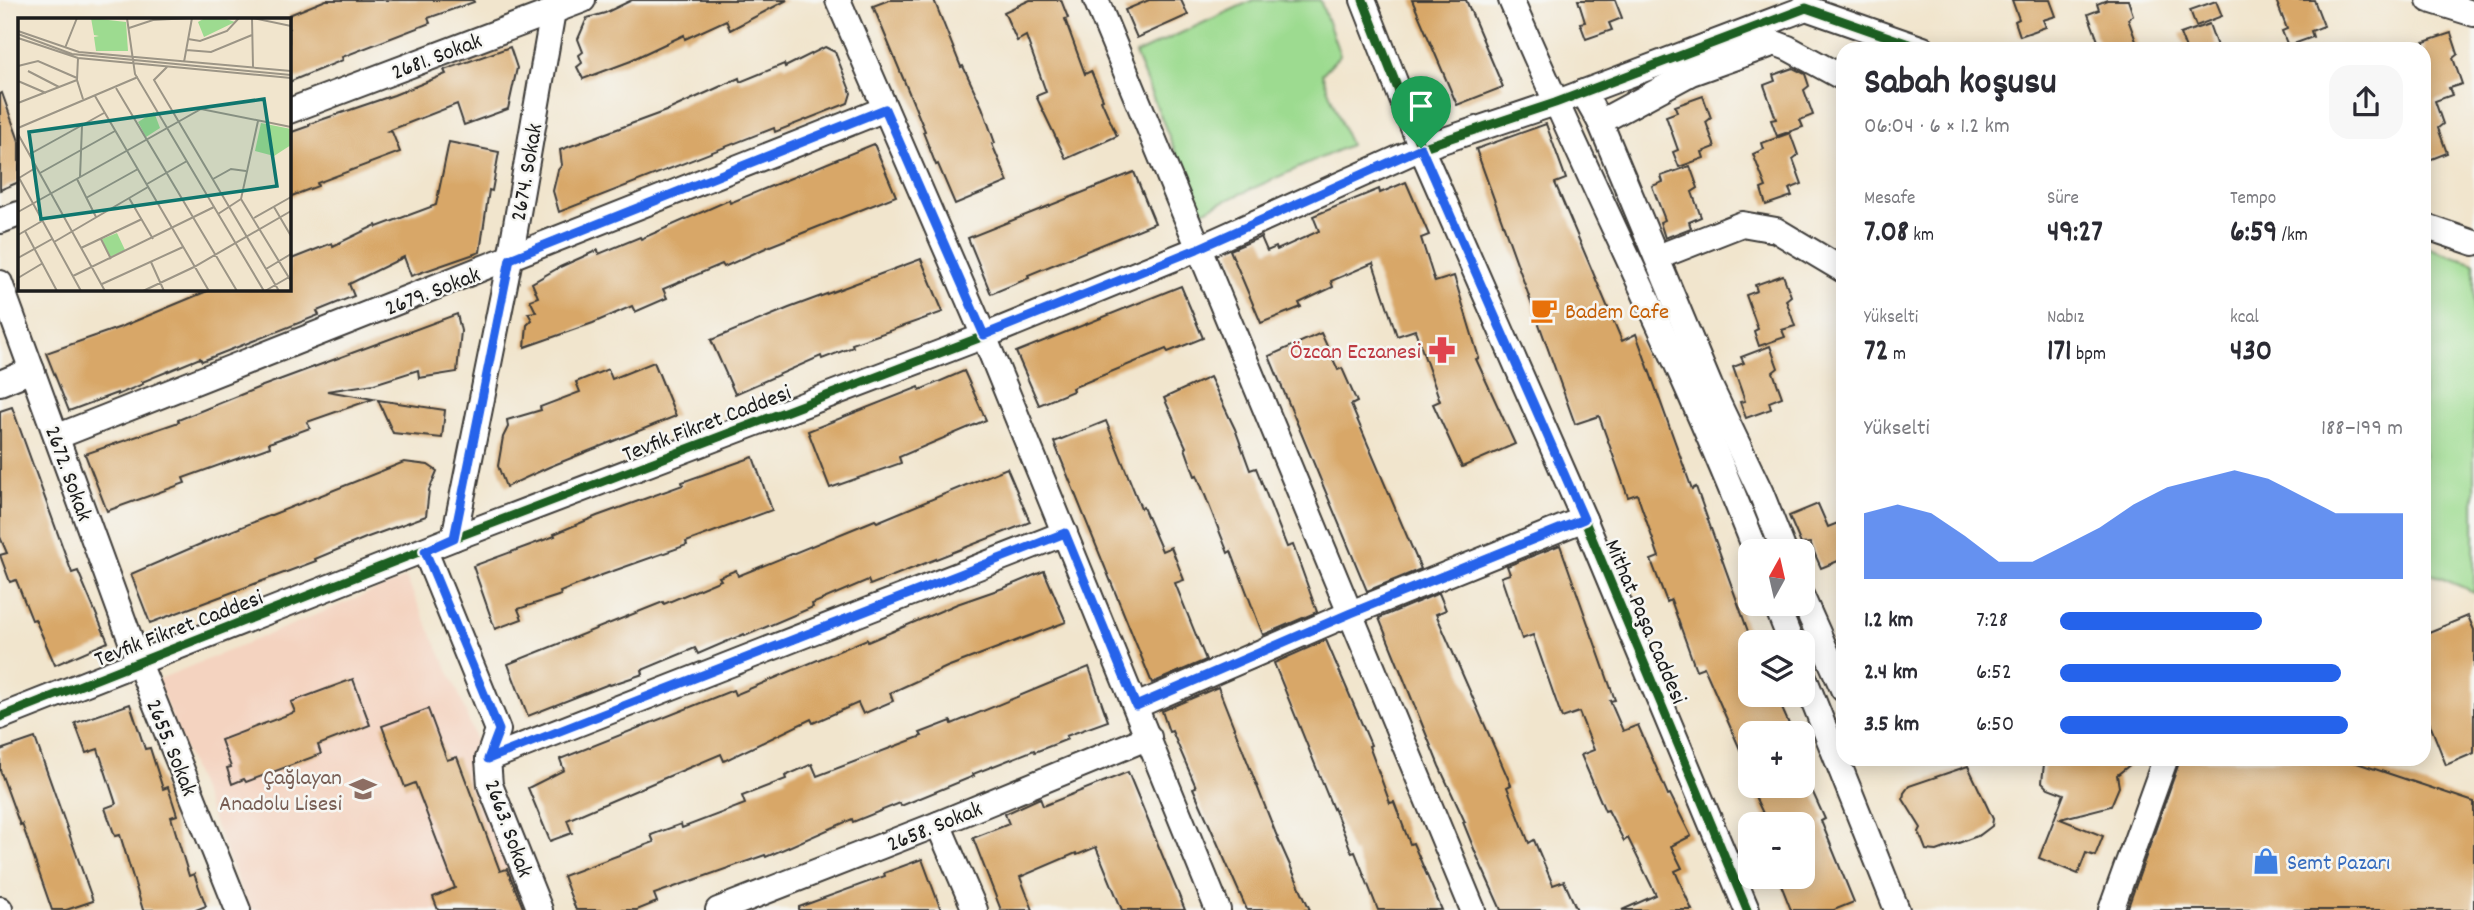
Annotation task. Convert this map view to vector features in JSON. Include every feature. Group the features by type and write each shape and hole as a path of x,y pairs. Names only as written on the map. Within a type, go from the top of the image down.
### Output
{"street":[{"name":"2681. Sokak","path":"290,111 583,0"},
{"path":"838,0 984,335 1218,910"},
{"path":"1096,0 1473,910"},
{"name":"Mithat Paşa Caddesi","path":"1363,0 1421,148 1584,519 1747,910"},
{"path":"1511,0 1555,103 1729,481 1751,539"},
{"path":"2429,0 2474,14"},
{"name":"Tevfik Fikret Caddesi","path":"0,717 454,538 984,335 1197,249 1421,148 1555,103 1806,8 1903,42"},
{"name":"2674. Sokak","path":"454,538 510,259 553,11"},
{"path":"1600,122 1691,74 1775,43 1836,74"},
{"path":"1583,92 1600,122 1710,386 1779,539"},
{"name":"2679. Sokak","path":"56,437 885,109"},
{"path":"0,221 18,214"},
{"path":"1658,257 1742,224 1776,230 1836,266"},
{"path":"2431,228 2474,243"},
{"name":"2672. Sokak","path":"0,284 139,663"},
{"path":"0,383 32,370"},
{"path":"1136,706 1351,613 1584,519"},
{"path":"488,759 1065,533"},
{"name":"2663. Sokak","path":"425,551 499,730 488,759 490,785 540,910"},
{"path":"1810,616 1836,673"},
{"name":"2655. Sokak","path":"139,663 238,910"},
{"path":"1815,699 1836,743"},
{"name":"2658. Sokak","path":"718,910 938,824 1149,737"},
{"path":"1845,766 1898,910"},
{"path":"2111,910 2163,766"},
{"path":"938,824 975,910"}],"shaded area":[{"path":"406,578 459,694 480,752 473,771 528,910 249,910 157,680"}],"green space":[{"path":"1253,0 1320,0 1340,55 1322,74 1350,145 1200,212 1135,54"},
{"path":"2431,248 2474,263 2474,592 2431,574"}],"building":[{"path":"326,0 474,2 428,18 430,23 342,57 343,60 290,82 289,15"},
{"path":"632,0 787,0 730,30 726,20 685,39 684,35 631,61 583,79 577,67 582,63 579,55 583,52 578,39 587,18"},
{"path":"889,0 934,0 961,67 963,66 982,107 995,143 992,144 1008,182 955,204 938,164 936,165 923,132 925,131 873,6"},
{"path":"1030,0 1061,0 1085,74 1091,71 1117,136 1066,159 1036,96 1046,92 1026,36 1017,41 1004,12"},
{"path":"1149,0 1181,0 1188,15 1137,38 1125,10"},
{"path":"1412,0 1466,0 1503,87 1457,105"},
{"path":"1578,0 1615,0 1622,18 1609,23 1612,30 1586,39 1580,23 1585,22"},
{"path":"2012,0 2050,0 2056,16 2043,20 2046,27 2020,36 2015,21 2019,19"},
{"path":"2107,0 2128,0 2133,15 2128,19 2136,42 2098,42 2088,14 2099,10 2097,4"},
{"path":"2276,0 2314,0 2324,26 2311,31 2313,37 2299,42 2286,42 2282,31 2287,29"},
{"path":"2216,1 2222,16 2196,26 2190,10"},
{"path":"2209,24 2215,42 2183,42 2180,34"},
{"path":"2451,33 2458,54 2453,58 2462,84 2449,88 2452,95 2435,101 2443,124 2438,128 2447,153 2431,159 2431,42 2424,42"},
{"path":"510,47 517,68 508,109 464,125 457,104 388,131 392,132 400,152 317,183 318,186 290,197 290,133 446,74 444,70"},
{"path":"825,47 835,52 851,93 848,103 775,132 774,128 559,212 553,191 558,170 562,165 560,150 666,111 739,78 740,82 784,64 785,67"},
{"path":"1793,68 1805,74 1809,86 1804,90 1813,115 1800,120 1803,127 1777,136 1771,120 1776,119 1764,85 1775,81 1773,75"},
{"path":"2,93 18,138 18,182 0,190"},
{"path":"1703,96 1711,118 1706,122 1715,147 1702,152 1704,158 1679,167 1673,152 1678,150 1666,116 1677,112 1675,106"},
{"path":"1546,124 1566,179 1555,183 1622,341 1636,334 1692,489 1696,487 1738,604 1738,616 1742,616 1747,630 1738,630 1738,707 1781,707 1788,721 1738,721 1738,745 1704,667 1696,670 1671,600 1667,602 1651,560 1659,557 1637,494 1628,497 1599,416 1575,424 1476,149"},
{"path":"1790,133 1798,155 1793,159 1802,184 1789,189 1792,196 1766,205 1761,189 1766,187 1753,154 1764,149 1762,143"},
{"path":"449,142 499,152 492,191 489,190 480,252 411,276 404,257 349,284 354,296 317,311 319,315 202,361 200,358 117,395 69,411 46,353 121,327 210,290 290,290 290,260 332,243 333,246 376,225 377,227 436,205"},
{"path":"874,144 896,196 724,267 722,264 663,289 667,298 635,312 632,306 525,347 527,325 532,320 528,313 536,312 530,300 538,297 532,283 598,250 599,254 640,237 641,239 729,200 730,203"},
{"path":"1690,166 1698,188 1692,192 1701,217 1689,222 1691,228 1665,238 1660,222 1665,220 1652,186 1663,182 1661,176"},
{"path":"1134,172 1155,223 1028,275 1029,278 991,294 968,238"},
{"path":"1406,182 1429,235 1421,238 1435,282 1454,276 1479,358 1476,359 1515,444 1462,467 1433,404 1440,401 1415,330 1397,336 1373,263 1331,281 1333,287 1299,303 1301,307 1261,323 1230,250 1261,237 1267,251 1276,247 1277,250 1319,231 1313,216 1379,189 1380,193"},
{"path":"921,259 943,312 852,344 853,347 822,359 821,356 735,394 711,340"},
{"path":"1783,275 1791,296 1786,300 1795,326 1782,330 1785,337 1759,346 1754,331 1758,329 1746,295 1757,291 1755,285"},
{"path":"1181,286 1203,338 1168,352 1166,349 1072,388 1073,391 1039,405 1016,352"},
{"path":"457,314 461,331 457,372 419,378 418,370 374,384 327,391 373,399 307,422 310,428 269,443 270,447 183,478 185,483 107,511 85,454 179,422 178,420 260,387"},
{"path":"1321,333 1338,370 1342,368 1357,402 1351,405 1421,569 1367,591 1269,356"},
{"path":"1770,346 1778,368 1773,372 1782,397 1769,402 1771,409 1746,418 1740,402 1745,401 1733,367 1744,363 1741,357"},
{"path":"654,362 676,416 506,487 498,466 503,437 508,427 507,420 541,410 540,407 580,392 576,382 608,369 612,379"},
{"path":"964,371 986,420 899,457 901,463 830,488 808,431"},
{"path":"1210,377 1235,429 1250,470 1256,468 1287,547 1293,545 1317,612 1263,635 1231,551 1228,553 1164,398"},
{"path":"378,400 445,410 442,438 393,433"},
{"path":"12,407 72,573 78,571 108,642 55,665 35,619 32,620 16,580 10,582 0,555 7,553 0,537 0,411"},
{"path":"1106,421 1141,508 1143,507 1162,551 1171,547 1184,580 1175,583 1206,660 1152,683 1054,442"},
{"path":"753,457 772,510 686,542 687,545 602,575 560,592 561,595 518,609 522,619 495,629 473,566 683,485 682,482"},
{"path":"404,462 428,465 437,471 429,490 426,516 368,537 315,559 316,561 150,623 131,574"},
{"path":"1007,468 1030,522 870,585 868,580 745,636 744,634 698,654 695,648 642,670 643,674 609,684 528,716 508,664 663,602 664,604 721,580 719,577 736,570 738,576"},
{"path":"1818,504 1828,527 1836,524 1836,562 1821,568 1815,554 1815,539 1799,539 1789,516"},
{"path":"1560,545 1615,700 1610,701 1623,731 1638,725 1668,795 1670,794 1691,836 1671,846 1682,868 1675,871 1692,910 1622,910 1656,895 1628,838 1624,841 1608,810 1605,811 1581,755 1594,750 1579,712 1562,718 1533,635 1522,639 1501,577 1510,574 1507,566"},
{"path":"1044,571 1066,622 947,667 890,693 893,701 863,714 858,703 813,723 811,719 724,761 721,754 567,820 572,833 550,841 528,788 564,770 560,759 733,690 735,695 867,639 868,642"},
{"path":"1439,593 1446,610 1436,614 1511,785 1507,787 1529,843 1534,840 1553,885 1564,881 1577,910 1501,910 1476,854 1379,618"},
{"path":"2468,616 2474,630 2474,753 2446,765 2431,727 2431,631"},
{"path":"1326,640 1371,745 1369,746 1390,803 1394,802 1410,844 1413,843 1442,910 1378,910 1355,852 1352,853 1333,809 1274,663"},
{"path":"1089,667 1108,721 1066,736 1068,739 1035,752 1034,750 973,774 974,776 901,806 900,803 853,822 852,819 766,857 765,855 654,894 657,902 637,910 576,910 563,876 654,842 651,835 681,824 682,828 745,804 742,796 786,779 785,776 812,764 817,776"},
{"path":"353,679 370,725 318,745 321,754 246,782 244,779 232,784 227,768 231,767 221,740 295,712 291,702"},
{"path":"1218,687 1276,834 1310,910 1247,910 1193,788 1196,787 1172,731 1169,732 1162,711"},
{"path":"130,704 145,749 150,748 163,789 168,787 177,815 171,817 189,876 194,874 206,906 196,910 143,910 120,835 115,836 105,808 116,804 98,749 86,753 75,723"},
{"path":"428,709 447,760 457,757 500,871 507,869 524,910 438,910 433,897 455,888 415,783 405,787 382,726"},
{"path":"35,738 93,901 66,910 52,910 0,770 0,750"},
{"path":"1968,766 1993,819 1992,826 1980,835 1937,851 1926,850 1919,832 1921,828 1903,799 1904,793 1909,786"},
{"path":"2044,766 2128,766 2117,775 2119,787 2111,806 2060,819 2103,836 2095,856 2086,853 2078,874 2039,858 2064,794 2048,788 2042,782"},
{"path":"2178,766 2366,766 2474,802 2474,910 2127,910"},
{"path":"1128,772 1185,910 1122,910 1096,847 1020,877 1033,910 1001,910 973,838 1009,824 1005,814 1040,798 1043,806"},
{"path":"1815,797 1825,819 1821,821 1854,902 1834,910 1791,910 1783,889 1815,889 1815,812 1762,812 1756,798"},
{"path":"922,859 941,910 799,910 799,907 885,876 884,873"}],"cycle path":[{"path":"1363,0 1421,148 1584,519 1747,910"},
{"path":"0,717 454,538 984,336 1197,249 1421,148 1555,103 1806,8 1903,42"}],"place":[{"name":"Badem Cafe","path":"1544,310"},
{"name":"Özcan Eczanesi","path":"1442,350"},
{"name":"Çağlayan Anadolu Lisesi","path":"363,789"},
{"name":"Semt Pazarı","path":"2266,861"}],"route":[{"path":"885,109 984,335 1197,249 1421,148 1584,519 1351,613 1136,706 1065,533 488,759 499,730 425,551 454,538 510,259 885,109"}]}
